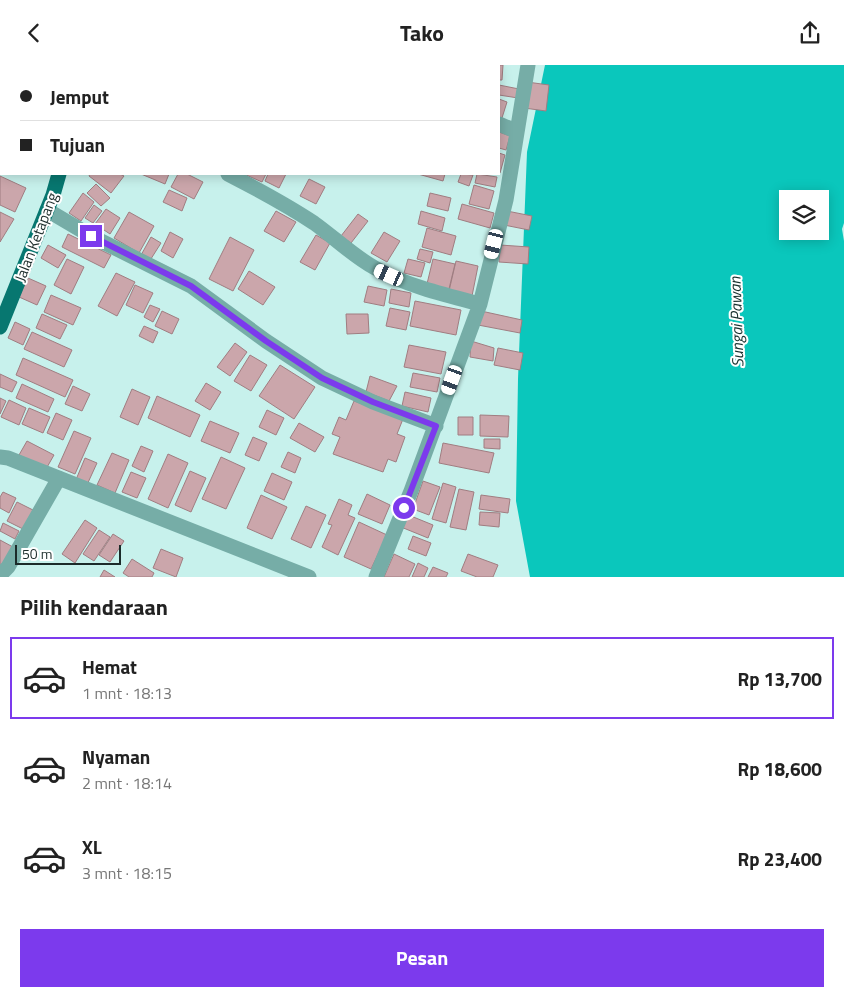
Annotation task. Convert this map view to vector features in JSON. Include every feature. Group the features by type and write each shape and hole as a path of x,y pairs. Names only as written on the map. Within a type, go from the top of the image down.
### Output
{"main road":[{"name":"Jalan Ketapang","path":"0,327 47,210 59,175"}],"street":[{"path":"376,577 436,426 480,304 506,200 528,65"},
{"path":"500,124 516,131"},
{"path":"230,175 313,223 355,256 376,269 433,291 480,304"},
{"path":"47,210 91,236 191,286 266,341 322,378 373,402 436,426"},
{"path":"3,456 309,577"},
{"path":"0,575 8,567 59,478"}],"water":[{"name":"Sungai Pawan","path":"545,65 844,65 844,223 842,229 844,241 844,577 530,577 516,501 518,379 527,152"}],"building":[{"path":"500,65 503,65 502,80 500,80"},
{"path":"527,82 549,85 546,111 524,108"},
{"path":"500,85 519,89 518,98 500,95"},
{"path":"500,99 507,102 500,120"},
{"path":"500,132 510,136 506,150 500,148"},
{"path":"500,153 505,155 500,173"},
{"path":"122,175 124,176 111,193 89,176"},
{"path":"143,175 169,175 165,184"},
{"path":"177,175 189,175 203,182 194,199 171,187"},
{"path":"246,175 266,175 262,182"},
{"path":"268,175 286,175 279,188 265,181"},
{"path":"422,175 445,175 443,181"},
{"path":"461,175 473,175 469,186 458,182"},
{"path":"477,175 497,177 495,187 475,183"},
{"path":"0,176 26,188 15,212 0,205"},
{"path":"309,179 325,187 316,204 300,196"},
{"path":"96,184 110,198 101,206 87,193"},
{"path":"474,185 494,191 489,209 469,204"},
{"path":"169,190 187,198 182,211 163,202"},
{"path":"83,193 94,202 81,221 69,213"},
{"path":"430,193 451,198 448,211 427,206"},
{"path":"462,204 494,213 490,228 458,219"},
{"path":"94,205 102,211 93,223 85,218"},
{"path":"106,209 120,218 110,234 95,224"},
{"path":"276,211 296,222 284,242 264,231"},
{"path":"421,211 445,218 442,231 418,224"},
{"path":"507,211 532,216 529,230 504,225"},
{"path":"0,212 14,219 0,242"},
{"path":"129,212 154,226 139,253 114,238"},
{"path":"358,214 368,221 351,243 341,236"},
{"path":"427,228 456,236 451,255 422,247"},
{"path":"170,232 183,239 173,258 161,251"},
{"path":"384,232 400,241 387,262 371,253"},
{"path":"68,234 111,255 104,268 62,247"},
{"path":"316,235 330,243 315,270 300,262"},
{"path":"151,237 161,243 149,262 140,257"},
{"path":"230,237 254,250 233,291 209,279"},
{"path":"48,245 66,255 58,268 41,258"},
{"path":"500,245 529,247 528,264 499,262"},
{"path":"420,249 433,252 430,263 417,259"},
{"path":"67,259 84,267 71,294 54,285"},
{"path":"408,259 425,263 421,277 404,273"},
{"path":"433,259 455,264 448,293 426,288"},
{"path":"456,261 478,266 472,296 449,291"},
{"path":"249,271 275,287 263,305 238,289"},
{"path":"116,273 135,282 117,316 98,306"},
{"path":"28,278 46,286 37,305 19,297"},
{"path":"135,285 153,293 143,313 126,305"},
{"path":"368,286 387,290 384,306 364,302"},
{"path":"391,289 411,293 409,307 389,303"},
{"path":"51,295 81,308 73,325 44,312"},
{"path":"415,301 461,310 456,335 410,326"},
{"path":"150,305 160,309 153,322 144,317"},
{"path":"390,308 410,312 406,330 386,326"},
{"path":"162,311 179,319 172,334 155,326"},
{"path":"481,311 522,320 520,333 478,325"},
{"path":"42,314 67,325 60,339 36,328"},
{"path":"346,314 368,314 369,333 347,334"},
{"path":"15,322 30,329 23,345 8,338"},
{"path":"144,326 158,332 153,343 139,336"},
{"path":"32,332 72,350 64,367 24,349"},
{"path":"471,341 494,348 493,361 470,357"},
{"path":"235,343 247,352 230,376 217,367"},
{"path":"409,345 446,352 441,374 404,367"},
{"path":"498,348 523,353 520,370 494,365"},
{"path":"250,355 267,365 251,391 234,381"},
{"path":"23,358 73,380 65,397 16,375"},
{"path":"280,365 315,387 294,419 259,396"},
{"path":"413,373 440,378 437,392 410,387"},
{"path":"0,374 17,382 12,392 0,387"},
{"path":"370,376 397,386 389,401 366,392"},
{"path":"206,383 221,392 210,410 195,401"},
{"path":"22,384 54,399 48,412 16,398"},
{"path":"73,386 90,394 82,411 65,404"},
{"path":"132,389 150,397 138,425 120,417"},
{"path":"405,392 431,398 428,412 402,406"},
{"path":"157,396 200,415 190,437 148,418"},
{"path":"0,398 6,401 0,414"},
{"path":"9,400 26,408 19,425 1,417"},
{"path":"354,401 403,419 397,434 405,437 396,462 388,459 383,472 333,454 340,437 332,434 339,417 346,420"},
{"path":"29,408 50,417 43,433 22,424"},
{"path":"267,410 284,418 276,435 259,427"},
{"path":"56,413 72,420 63,440 47,433"},
{"path":"480,415 509,416 508,437 480,436"},
{"path":"458,417 473,417 473,435 458,435"},
{"path":"210,421 239,433 230,453 201,441"},
{"path":"299,423 324,437 315,452 290,438"},
{"path":"74,431 91,438 75,474 58,467"},
{"path":"253,437 267,443 259,461 245,455"},
{"path":"484,439 500,439 500,449 484,448"},
{"path":"27,441 54,455 46,469 19,455"},
{"path":"443,443 494,453 489,473 439,463"},
{"path":"141,446 153,451 144,472 132,466"},
{"path":"288,452 301,458 295,473 281,467"},
{"path":"112,453 129,460 115,493 97,485"},
{"path":"168,454 188,463 168,508 148,499"},
{"path":"221,457 245,468 226,509 202,499"},
{"path":"85,458 97,463 86,487 75,482"},
{"path":"190,471 206,478 191,512 175,505"},
{"path":"131,472 146,478 137,498 122,492"},
{"path":"272,473 292,482 284,500 264,491"},
{"path":"423,481 440,487 429,515 413,509"},
{"path":"443,483 456,487 446,523 432,519"},
{"path":"459,489 474,492 466,530 450,527"},
{"path":"3,492 16,498 9,513 0,508 0,497"},
{"path":"367,494 390,505 382,524 358,514"},
{"path":"261,495 287,507 272,539 247,528"},
{"path":"481,495 510,499 508,513 479,509"},
{"path":"339,499 352,505 348,515 355,518 338,555 322,547 332,525 328,524"},
{"path":"17,502 35,511 25,530 7,521"},
{"path":"306,506 326,515 311,548 291,539"},
{"path":"480,512 500,513 499,527 479,525"},
{"path":"406,514 433,525 428,538 401,527"},
{"path":"85,520 97,528 75,563 62,554"},
{"path":"359,522 387,535 371,569 344,557"},
{"path":"3,523 19,531 15,539 0,531"},
{"path":"99,530 110,537 94,561 83,554"},
{"path":"113,534 124,541 110,562 99,555"},
{"path":"413,536 431,543 426,556 408,549"},
{"path":"0,540 13,547 0,570"},
{"path":"161,549 183,558 176,577 153,568"},
{"path":"394,554 415,564 409,577 384,577"},
{"path":"468,554 498,565 493,577 477,577 461,571"},
{"path":"132,559 154,573 152,577 129,577 123,573"},
{"path":"418,563 428,568 424,577 412,577"},
{"path":"433,567 448,573 446,577 428,577"},
{"path":"104,570 115,577 100,577"}],"route":[{"path":"91,236 191,286 266,341 322,378 373,402 436,426 404,508"}]}
